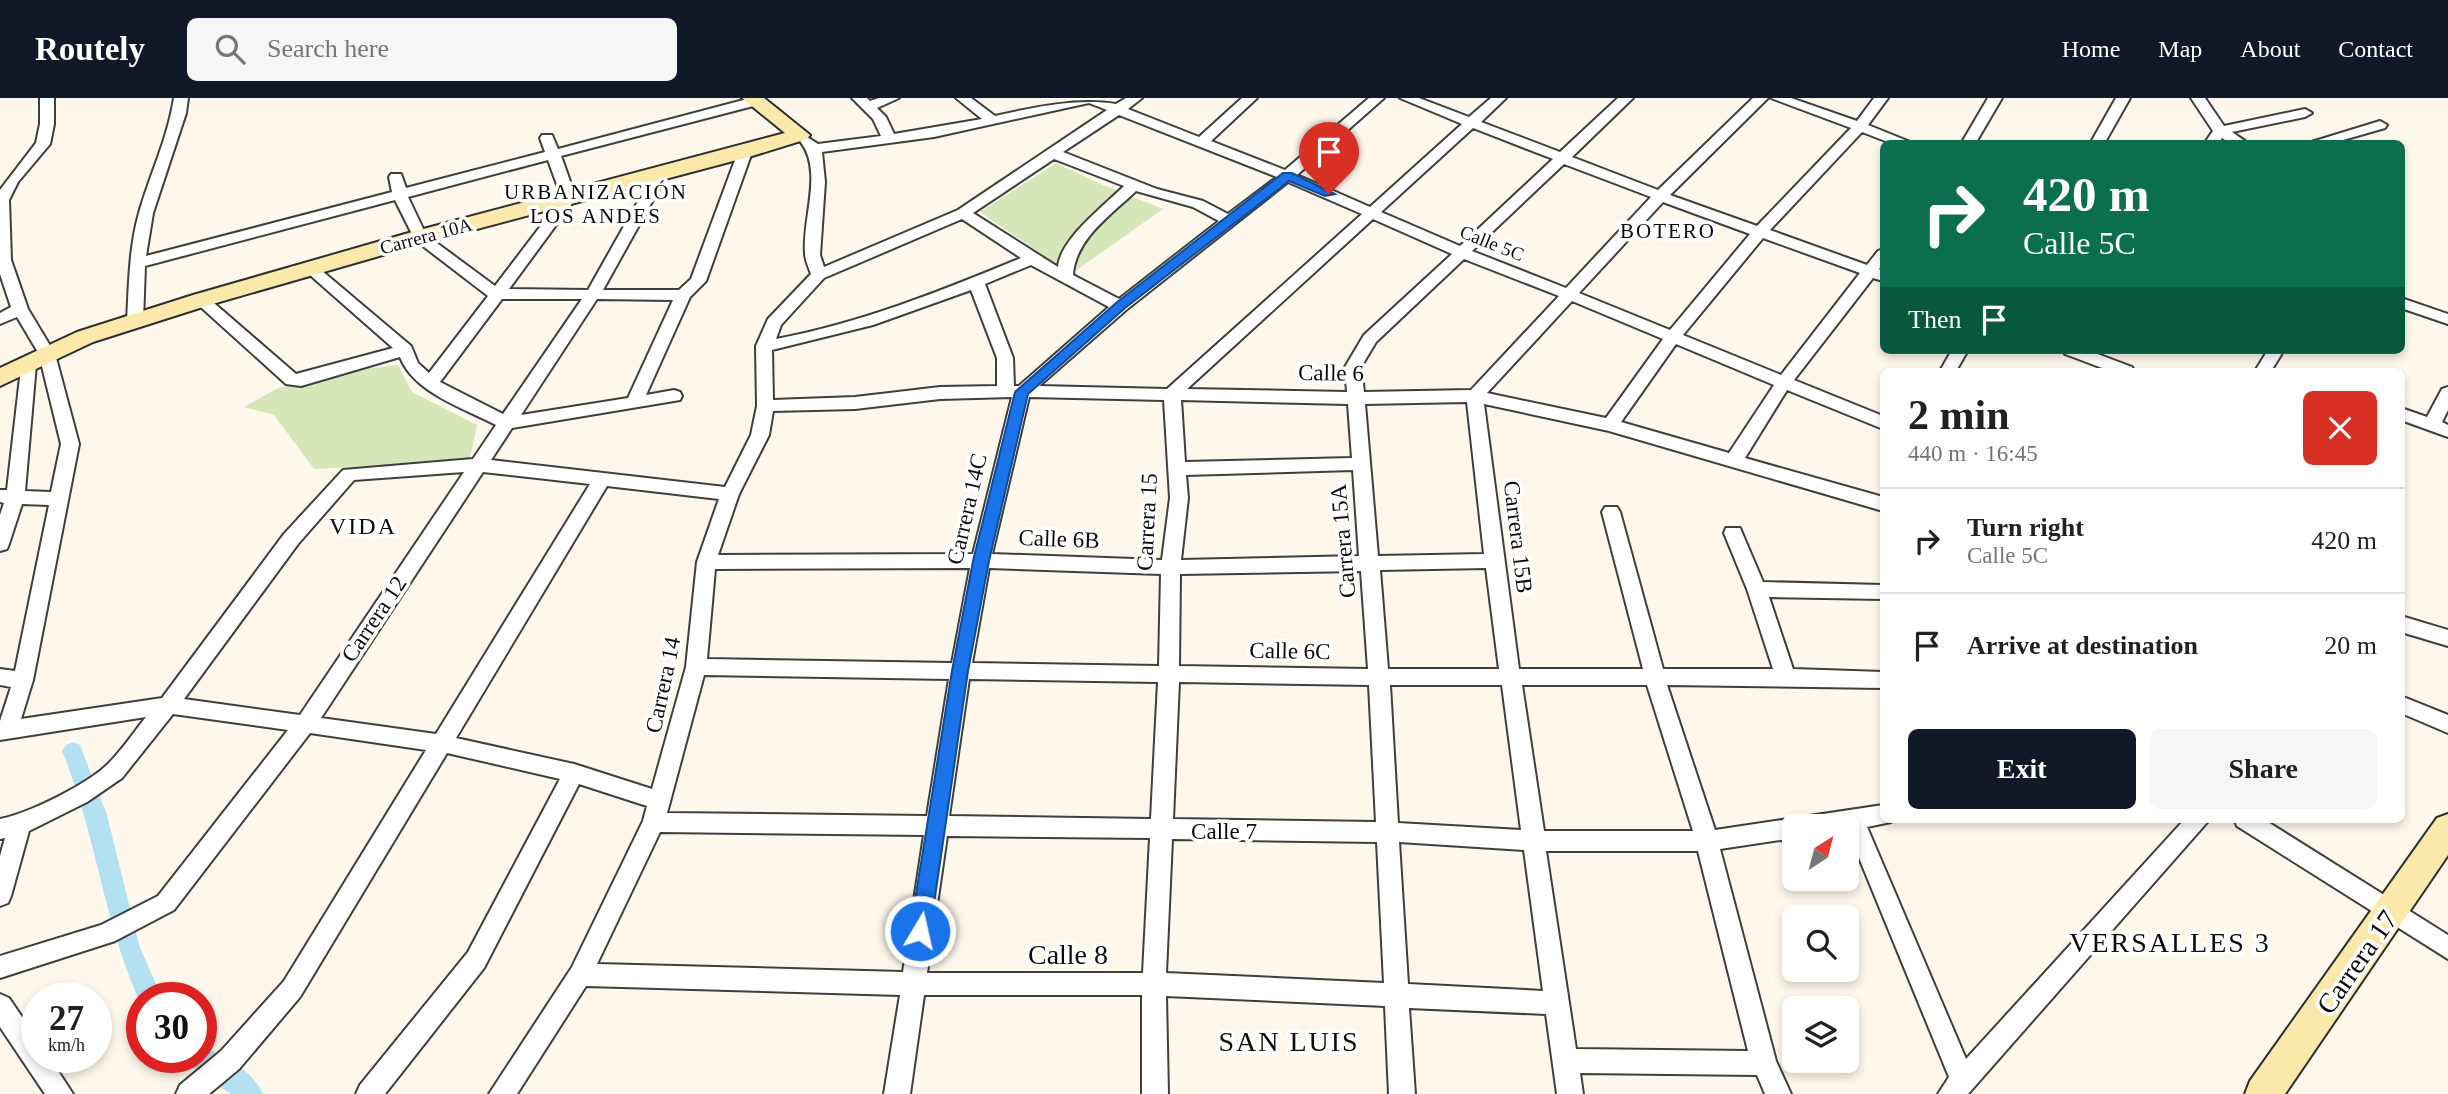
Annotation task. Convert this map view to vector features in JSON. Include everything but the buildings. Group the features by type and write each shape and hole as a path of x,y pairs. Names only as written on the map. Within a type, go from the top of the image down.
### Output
{"street":[{"path":"4,730 23,680 70,444 2,261 2,200 12,181 43,144 47,124 47,98"},
{"path":"135,321 138,263 146,213 164,165 181,98"},
{"path":"864,102 892,98"},
{"path":"964,98 992,120"},
{"name":"Carrera 10A","path":"0,378 85,337 201,300 420,237 661,173 745,152 808,142 933,133 1089,98"},
{"name":"Calle 5C","path":"1089,98 1117,111 1203,141 1463,253 1568,293 1880,422"},
{"path":"1117,111 1135,98"},
{"path":"1203,141 1250,98"},
{"path":"1014,391 1287,176 1377,98"},
{"path":"1407,98 1660,196 1876,273 1784,382 1733,462"},
{"path":"1172,393 1499,98"},
{"name":"Carrera 15A","path":"1402,1094 1379,677 1353,367 1370,339 1626,98"},
{"path":"1475,396 1660,196 1761,98"},
{"path":"1778,98 1896,140"},
{"path":"1610,425 1671,336 1760,232 1861,128 1881,98"},
{"path":"1970,140 1995,98"},
{"path":"2099,140 2123,98"},
{"path":"2198,98 2220,131 2235,140"},
{"path":"138,263 400,196 754,99 808,142 818,182 812,256 819,275"},
{"path":"864,102 879,117 889,138"},
{"name":"Carrera 14","path":"502,1094 580,975 657,811 696,667 706,562 730,494 760,435 765,406 764,346 774,323 819,275 922,233 963,213 1117,111"},
{"path":"2214,140 2220,131 2305,113"},
{"path":"2326,140 2380,125"},
{"path":"430,384 569,198 547,138"},
{"path":"634,402 683,295 698,281 745,152"},
{"path":"1052,153 1134,185 1198,204 1228,220"},
{"name":"Carrera 12","path":"0,967 107,935 141,920 166,903 305,724 593,294 661,173"},
{"path":"396,177 400,196 420,237 496,294 683,295"},
{"path":"1065,278 1066,260 1074,243 1134,185"},
{"path":"963,213 1032,259 1120,306"},
{"path":"764,346 822,336 941,297 1032,259"},
{"path":"310,268 405,350 411,365 430,384 506,423 674,396"},
{"name":"Carrera 14C","path":"897,1094 911,984 960,671 1014,391 976,282"},
{"path":"201,300 292,380 405,350"},
{"path":"2405,304 2448,319"},
{"path":"0,319 20,309"},
{"path":"2083,354 2104,361"},
{"path":"0,544 37,359"},
{"name":"Calle 6","path":"765,406 856,403 940,393 1014,391 1354,398 1475,396 1610,425 1733,462 1880,497"},
{"name":"Carrera 15","path":"1155,1094 1154,984 1169,674 1171,567 1178,498 1172,393"},
{"path":"2405,415 2440,428 2448,393"},
{"name":"Carrera 15B","path":"1475,396 1494,561 1570,1094"},
{"path":"1176,469 1361,464"},
{"path":"0,896 10,827 79,795 114,772 168,705 291,539 349,474 476,465 730,494"},
{"path":"195,1090 230,1060 292,989 602,479"},
{"path":"8,496 57,499"},
{"path":"1611,512 1655,678 1707,841 1763,1063 1778,1094"},
{"path":"1733,533 1757,589 1786,677"},
{"name":"Calle 6B","path":"706,562 981,561 1171,567 1494,561"},
{"path":"1757,589 1880,592"},
{"path":"2405,625 2448,638"},
{"name":"Calle 6C","path":"696,667 1379,677 1786,677 1880,680"},
{"path":"0,677 23,680"},
{"name":"Calle 7","path":"4,730 168,705 441,743 574,773 657,811 937,826 1389,832 1534,841 1707,841 1782,830"},
{"path":"2405,707 2448,724"},
{"path":"369,1094 476,960 574,773"},
{"path":"1859,818 1880,815"},
{"path":"1859,834 1957,1087 2195,823"},
{"path":"2251,823 2448,947"},
{"name":"Carrera 17","path":"2263,1094 2393,911 2448,828"},
{"name":"Calle 8","path":"580,975 911,984 1154,984 1557,1003"},
{"path":"0,1006 60,1094"},
{"path":"1565,1061 1763,1063"}],"green space":[{"path":"1056,163 1163,209 1071,274 980,212"},
{"path":"398,365 412,392 477,425 469,462 314,469 274,415 244,407 278,388 355,370"}],"waterway":[{"path":"73,751 96,815 125,936 143,982"},
{"path":"217,1068 250,1094"}],"district":[{"name":"URBANIZACIÓN LOS ANDES","path":"596,204"},
{"name":"BOTERO","path":"1668,231"},
{"name":"VIDA","path":"363,526"},
{"name":"VERSALLES 3","path":"2170,942"},
{"name":"SAN LUIS","path":"1289,1041"}],"route":[{"path":"920,931 960,671 981,561 1022,392 1120,306 1287,176 1329,194"}]}
